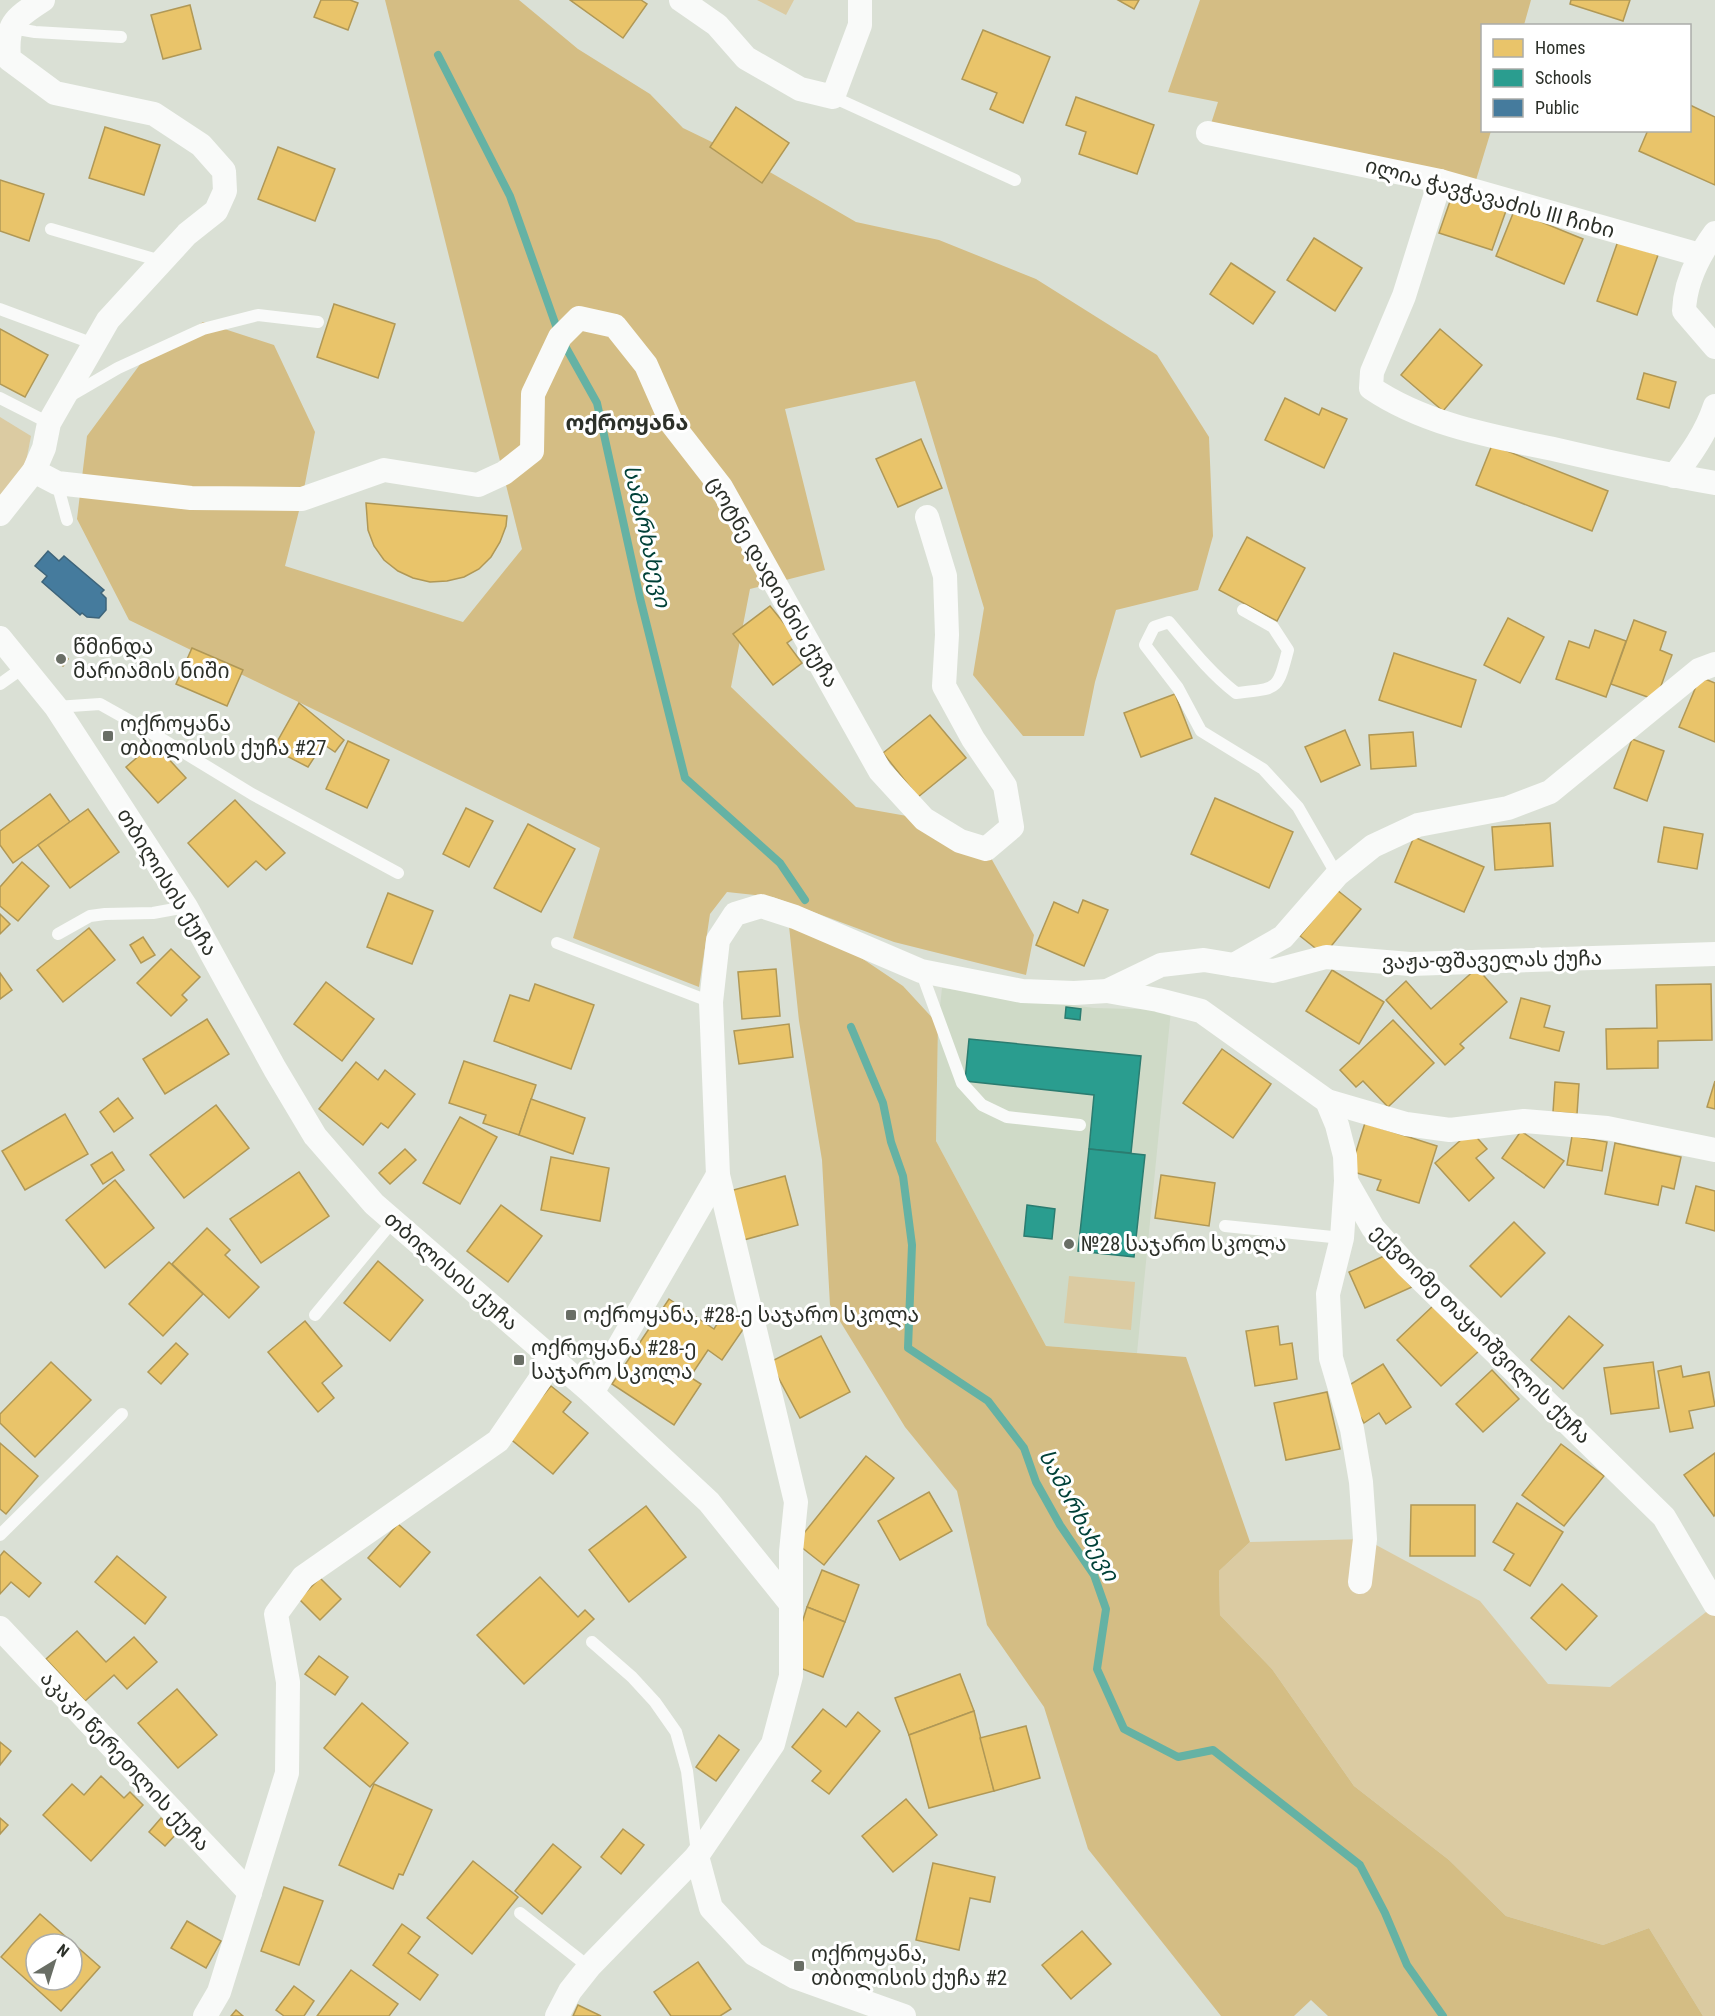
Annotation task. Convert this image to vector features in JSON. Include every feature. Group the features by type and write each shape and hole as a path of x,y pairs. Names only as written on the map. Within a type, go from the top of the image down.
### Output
{"street":[{"path":"0,513 34,471 44,448 49,423 108,320 187,234 216,211 225,191 224,171 201,146 154,114 55,93 9,59 7,38 17,16 43,0"},
{"path":"681,0 717,25 746,58 800,89 833,97 860,25 860,0"},
{"name":"ილია ჭავჭავაძის III ჩიხი","path":"1208,133 1440,181 1700,255"},
{"path":"1440,181 1404,296 1372,372 1371,388 1384,397 1443,423 1508,440 1715,483"},
{"path":"1715,233 1700,255 1684,302 1684,311 1715,347"},
{"name":"ცოტნე დადიანის ქუჩა","path":"34,471 57,483 191,498 302,499 384,470 478,484 504,473 532,452 533,393 560,336 579,318 615,326 646,365 672,424 721,487 880,771 924,819 960,841 986,849 1012,827 1005,786 973,740 944,686 945,576 927,517"},
{"path":"1674,476 1695,449 1715,406"},
{"name":"თბილისის ქუჩა","path":"0,638 56,707 186,907 275,1069 315,1136 374,1204 554,1359 709,1502 791,1604"},
{"path":"1234,964 1283,937 1337,875 1373,846 1418,825 1508,808 1550,792 1699,670 1715,664"},
{"path":"557,2016 570,1991 589,1967 697,1856 773,1744 791,1676 791,1552 796,1502 718,1174 711,1002 718,940 735,914 761,906 795,917 921,971 1022,991 1074,993 1107,990 1201,1011 1327,1101 1406,1124 1450,1130 1524,1120 1607,1128 1715,1150"},
{"name":"ვაჟა-ფშაველას ქუჩა","path":"1107,990 1161,965 1204,960 1273,971 1326,957 1410,964 1715,954"},
{"name":"ექვთიმე თაყაიშვილის ქუჩა","path":"1327,1101 1337,1125 1345,1156 1346,1181 1373,1228 1407,1266 1665,1517 1715,1604"},
{"path":"592,1393 718,1174"},
{"path":"1346,1181 1342,1238 1328,1294 1331,1358 1352,1429 1361,1482 1365,1539 1360,1582"},
{"path":"204,2016 219,1992 287,1773 288,1683 276,1614 303,1577 498,1441 554,1359"},
{"name":"აკაკი წერეთლის ქუჩა","path":"0,1628 250,1893"},
{"path":"697,1856 711,1908 754,1954 795,1977 904,2016"}],"lane":[{"path":"12,28 35,32 121,37"},
{"path":"833,97 1015,180"},
{"path":"51,229 161,261"},
{"path":"0,309 94,344"},
{"path":"62,401 118,368 203,329 258,315 318,322"},
{"path":"0,398 49,423"},
{"path":"57,483 67,520"},
{"path":"1243,609 1273,627 1288,650 1280,681 1269,689 1236,693 1220,681 1199,659 1169,622 1154,627 1145,645 1178,688 1201,731 1263,770 1298,807 1337,875"},
{"path":"0,684 24,667"},
{"path":"56,707 100,704 158,736 252,794 398,873"},
{"path":"58,934 90,916 153,913 186,907"},
{"path":"557,943 711,1002"},
{"path":"921,971 962,1083 982,1105 1007,1117 1080,1125"},
{"path":"315,1315 393,1221"},
{"path":"1225,1226 1342,1238"},
{"path":"0,1534 122,1414"},
{"path":"592,1642 632,1677 655,1702 676,1732 687,1771 697,1856"},
{"path":"520,1913 589,1967"}],"shaded area":[{"path":"385,0 519,0 578,49 650,94 683,128 749,160 856,222 939,240 1036,279 1157,355 1209,437 1213,536 1198,590 1116,610 1095,682 1084,736 1023,736 973,675 984,608 915,381 785,409 825,570 750,589 731,687 856,807 924,819 986,849 1034,935 1026,975 894,942 773,897 727,892 710,914 699,987 573,938 600,848 129,620 77,519 87,436 144,359 203,322 274,345 315,432 302,499 285,566 463,622 522,549"},
{"path":"757,0 794,0 786,15"},
{"path":"1200,0 1531,0 1524,24 1481,24 1481,132 1491,132 1473,190 1208,133 1218,102 1168,92"},
{"path":"0,417 31,436 25,467 0,495"},
{"path":"789,926 857,955 903,986 938,1024 936,1141 1046,1346 1186,1357 1250,1542 1219,1571 1220,1615 1272,1669 1354,1786 1449,1860 1506,1916 1603,1945 1649,1928 1703,2016 1328,2016 1311,2000 1294,2016 1221,2016 1088,1849 1044,1707 987,1625 957,1491 905,1427 830,1305 822,1160 799,1021"},
{"name":"№28 საჯარო სკოლა","path":"942,988 1094,1008 1171,1010 1137,1353 1046,1346 936,1141 938,1024"},
{"path":"1069,1276 1135,1282 1131,1330 1064,1323"},
{"path":"1365,1539 1480,1601 1548,1684 1610,1687 1715,1605 1715,2016 1703,2016 1649,1928 1603,1945 1506,1916 1449,1860 1354,1786 1272,1669 1220,1615 1219,1571 1250,1542"}],"building: Homes":[{"path":"321,0 350,0 358,3 348,30 314,17"},
{"path":"570,0 641,0 647,4 623,38"},
{"path":"1118,0 1139,0 1134,9"},
{"path":"1571,0 1630,0 1623,21 1570,4"},
{"path":"190,5 201,49 163,59 151,15"},
{"path":"983,30 1050,57 1023,123 990,109 997,93 962,79"},
{"path":"1076,97 1154,125 1137,174 1079,154 1086,132 1066,125"},
{"path":"1691,105 1715,117 1715,185 1639,151 1647,132 1691,132"},
{"path":"736,107 789,143 762,183 710,147"},
{"path":"105,127 160,145 144,195 89,178"},
{"path":"278,147 335,169 315,221 258,199"},
{"path":"0,180 44,194 29,241 0,231"},
{"path":"1454,190 1507,208 1492,250 1439,233"},
{"path":"1514,211 1583,239 1564,284 1496,256"},
{"path":"1314,238 1362,268 1335,311 1287,280"},
{"path":"1618,241 1658,255 1637,315 1597,301"},
{"path":"1231,263 1275,292 1253,324 1210,294"},
{"path":"334,304 395,324 378,378 317,357"},
{"path":"0,329 48,355 25,397 0,384"},
{"path":"1440,329 1482,365 1443,411 1401,375"},
{"path":"1644,373 1676,382 1669,408 1637,399"},
{"path":"1285,398 1319,415 1322,408 1347,419 1324,468 1265,440"},
{"path":"921,439 942,488 898,507 876,459"},
{"path":"1492,445 1608,491 1592,531 1476,485"},
{"path":"366,503 507,516 506,526 491,557 479,569 464,577 430,582 398,571 384,560 374,546 368,530"},
{"path":"1247,537 1305,568 1277,621 1219,590"},
{"path":"770,606 795,637 787,643 802,663 773,685 733,634"},
{"path":"1508,618 1544,637 1520,683 1484,665"},
{"path":"1634,620 1666,632 1660,650 1672,655 1656,700 1611,684"},
{"path":"1595,630 1626,641 1606,697 1556,679 1569,641 1589,648"},
{"path":"192,648 243,670 227,706 176,684"},
{"name":"წმინდა მარიამის ნიში","path":"60,653 68,659 63,666 55,660"},
{"path":"1394,653 1476,680 1461,727 1379,700"},
{"path":"1700,677 1715,683 1715,742 1679,727"},
{"path":"1175,694 1192,738 1141,757 1124,713"},
{"path":"299,703 344,740 335,752 323,744 308,767 273,749"},
{"path":"930,715 966,758 918,797 883,753"},
{"path":"1345,730 1360,765 1321,782 1305,747"},
{"path":"1413,732 1416,766 1371,769 1369,735"},
{"path":"1632,739 1664,751 1647,801 1614,788"},
{"path":"348,741 389,760 367,808 326,789"},
{"path":"154,743 186,778 158,803 126,767"},
{"path":"50,794 70,822 13,863 0,845 0,831"},
{"path":"1215,798 1293,832 1269,888 1191,854"},
{"path":"235,800 285,853 266,870 256,861 228,887 188,843"},
{"path":"466,808 493,821 469,867 443,854"},
{"path":"88,809 119,852 70,888 38,845"},
{"path":"1550,823 1553,866 1495,870 1492,827"},
{"path":"528,824 575,849 541,912 494,888"},
{"path":"1664,827 1703,834 1697,869 1658,862"},
{"path":"1414,837 1484,867 1464,912 1395,882"},
{"path":"22,862 49,886 18,921 0,906 0,887"},
{"path":"1337,890 1361,909 1324,955 1300,936"},
{"path":"388,893 433,911 412,964 367,947"},
{"path":"1083,900 1108,910 1084,966 1036,945 1054,902 1078,913"},
{"path":"0,914 10,924 0,934"},
{"path":"89,928 115,960 63,1002 37,970"},
{"path":"143,937 155,955 141,963 130,945"},
{"path":"171,949 200,977 182,995 187,1000 171,1016 137,983"},
{"path":"1477,968 1507,1002 1460,1044 1464,1048 1445,1065 1386,1000 1406,981 1431,1009"},
{"path":"776,969 780,1016 742,1019 738,972"},
{"path":"1332,970 1384,1002 1359,1044 1306,1011"},
{"path":"0,973 12,990 0,999"},
{"path":"326,982 374,1019 342,1061 294,1024"},
{"path":"535,984 594,1005 571,1069 494,1041 510,995 529,1001"},
{"path":"1711,984 1712,1040 1658,1041 1658,1068 1607,1069 1606,1029 1657,1028 1656,985"},
{"path":"1521,998 1550,1006 1544,1027 1564,1032 1559,1051 1510,1038"},
{"path":"207,1019 229,1054 165,1094 143,1059"},
{"path":"1393,1020 1434,1063 1388,1107 1363,1081 1356,1087 1340,1070"},
{"path":"789,1024 793,1057 739,1064 734,1031"},
{"path":"1222,1049 1271,1084 1233,1138 1183,1103"},
{"path":"464,1061 536,1085 519,1135 483,1123 486,1115 449,1103"},
{"path":"356,1062 378,1080 385,1070 415,1094 388,1128 381,1123 363,1145 319,1109"},
{"path":"1715,1081 1715,1109 1707,1107"},
{"path":"1555,1082 1579,1084 1577,1114 1553,1112"},
{"path":"118,1098 133,1118 114,1132 100,1112"},
{"path":"531,1099 585,1118 573,1154 519,1135"},
{"path":"216,1105 249,1148 184,1198 150,1155"},
{"path":"65,1114 88,1154 25,1190 2,1151"},
{"path":"460,1117 497,1137 460,1204 423,1183"},
{"path":"1365,1123 1437,1146 1419,1203 1377,1190 1381,1180 1350,1171"},
{"path":"1471,1131 1487,1149 1476,1158 1494,1178 1469,1201 1435,1163"},
{"path":"1521,1131 1564,1161 1544,1188 1502,1158"},
{"path":"1572,1136 1607,1142 1602,1171 1567,1165"},
{"path":"1615,1143 1681,1157 1674,1189 1662,1186 1658,1205 1605,1194"},
{"path":"405,1149 416,1160 390,1184 379,1173"},
{"path":"112,1152 124,1170 103,1184 91,1165"},
{"path":"551,1157 609,1168 600,1221 541,1210"},
{"path":"299,1172 329,1216 261,1263 230,1219"},
{"path":"1161,1175 1215,1183 1209,1226 1155,1218"},
{"path":"785,1176 798,1225 740,1241 726,1192"},
{"path":"115,1180 154,1228 105,1268 66,1220"},
{"path":"1696,1186 1715,1191 1715,1231 1686,1223"},
{"path":"501,1205 542,1236 508,1282 467,1251"},
{"path":"1514,1222 1545,1253 1501,1297 1470,1266"},
{"path":"207,1228 230,1250 225,1255 259,1287 229,1318 172,1264"},
{"path":"1384,1256 1412,1287 1365,1308 1349,1272"},
{"path":"378,1261 423,1300 390,1341 344,1303"},
{"path":"169,1262 203,1294 163,1336 129,1304"},
{"path":"669,1299 714,1329 725,1311 746,1325 722,1360 708,1350 690,1377 701,1384 674,1425 612,1384"},
{"path":"1435,1304 1479,1351 1441,1386 1397,1340"},
{"path":"1569,1316 1603,1345 1563,1389 1531,1360"},
{"path":"305,1321 342,1366 322,1383 334,1398 318,1412 268,1352"},
{"path":"1278,1326 1280,1345 1292,1343 1297,1379 1255,1386 1246,1331"},
{"path":"821,1336 850,1392 800,1418 770,1362"},
{"path":"176,1343 188,1354 161,1384 148,1372"},
{"path":"51,1362 91,1400 35,1457 0,1423 0,1414"},
{"path":"1653,1362 1659,1408 1611,1414 1604,1368"},
{"path":"1383,1364 1411,1407 1386,1424 1379,1413 1364,1423 1343,1389"},
{"path":"1681,1366 1683,1377 1709,1372 1715,1406 1689,1411 1693,1428 1670,1432 1658,1371"},
{"path":"1492,1370 1519,1399 1483,1432 1456,1404"},
{"path":"551,1386 571,1402 563,1412 588,1433 553,1474 508,1437"},
{"path":"1327,1392 1340,1449 1286,1460 1274,1403"},
{"path":"0,1443 38,1476 6,1514 0,1509"},
{"path":"1561,1444 1604,1476 1564,1526 1522,1495"},
{"path":"1715,1453 1715,1515 1714,1516 1684,1475"},
{"path":"866,1456 894,1478 824,1565 796,1543"},
{"path":"929,1492 952,1531 900,1560 878,1521"},
{"path":"1517,1503 1563,1532 1530,1586 1504,1570 1514,1554 1493,1542"},
{"path":"1411,1505 1475,1505 1475,1556 1410,1556"},
{"path":"646,1506 686,1557 629,1602 589,1550"},
{"path":"398,1524 430,1552 400,1587 368,1558"},
{"path":"4,1551 41,1583 29,1597 11,1582 0,1594 0,1556"},
{"path":"117,1556 166,1597 145,1624 95,1582"},
{"path":"822,1570 859,1585 845,1622 807,1607"},
{"path":"540,1577 578,1617 585,1610 594,1619 524,1684 477,1635"},
{"path":"320,1578 341,1599 320,1620 299,1599"},
{"path":"1562,1584 1597,1616 1566,1650 1531,1618"},
{"path":"807,1607 845,1622 823,1677 800,1668 794,1648"},
{"path":"77,1631 106,1662 134,1637 157,1662 127,1689 114,1675 85,1701 46,1659"},
{"path":"319,1656 348,1677 335,1695 305,1674"},
{"path":"960,1674 974,1711 909,1735 895,1698"},
{"path":"177,1689 217,1735 178,1768 138,1723"},
{"path":"362,1703 408,1743 370,1787 324,1748"},
{"path":"823,1709 846,1727 858,1712 880,1731 829,1794 812,1781 821,1771 792,1747"},
{"path":"974,1711 994,1791 929,1808 909,1735"},
{"path":"1026,1726 1040,1778 994,1791 980,1738"},
{"path":"719,1735 739,1750 716,1781 696,1767"},
{"path":"0,1742 11,1751 0,1765"},
{"path":"101,1776 124,1798 130,1792 143,1805 91,1861 43,1815 72,1784 84,1795"},
{"path":"374,1784 432,1810 403,1875 399,1874 393,1889 339,1865"},
{"path":"906,1799 937,1835 893,1872 862,1836"},
{"path":"0,1818 8,1825 0,1834"},
{"path":"161,1818 178,1832 165,1846 149,1832"},
{"path":"623,1829 644,1845 621,1874 601,1857"},
{"path":"553,1844 581,1867 542,1914 515,1891"},
{"path":"473,1861 518,1897 472,1954 427,1918"},
{"path":"933,1863 995,1877 990,1902 970,1898 959,1950 916,1940"},
{"path":"284,1887 323,1901 299,1965 261,1951"},
{"path":"40,1914 60,1932 24,1932 24,1978 1,1957"},
{"path":"187,1921 221,1941 206,1968 171,1948"},
{"path":"402,1924 420,1937 408,1953 438,1975 420,2000 373,1965"},
{"path":"1082,1931 1111,1964 1071,1999 1042,1965"},
{"path":"84,1953 100,1967 84,1985"},
{"path":"698,1962 731,2009 720,2016 671,2016 654,1992"},
{"path":"351,1970 398,2004 389,2016 317,2016"},
{"path":"294,1986 314,2001 304,2016 284,2016 276,2010"},
{"path":"40,1992 78,1992 61,2011"},
{"path":"578,2005 601,2016 573,2016"},
{"path":"236,2010 243,2016 231,2016"}],"building: Schools":[{"path":"1066,1007 1081,1009 1080,1020 1065,1018"},
{"path":"969,1039 1141,1056 1131,1153 1089,1149 1094,1095 965,1081"},
{"path":"1089,1149 1145,1155 1134,1257 1078,1251"},
{"path":"1027,1205 1055,1209 1052,1239 1024,1236"}],"building: Public":[{"path":"48,551 59,561 64,556 104,590 101,593 106,598 106,610 99,618 87,617 82,613 80,615 42,582 47,576 35,566"}],"waterway":[{"name":"სამარხახევი","path":"438,55 510,196 560,337 597,403 640,598 685,778 780,863 805,900"},
{"name":"სამარხახევი","path":"851,1027 883,1103 891,1142 903,1176 912,1245 908,1348 988,1401 1024,1448 1036,1482 1060,1525 1094,1575 1106,1609 1097,1669 1124,1729 1178,1757 1213,1750 1360,1865 1385,1913 1407,1965 1443,2016"}],"place":[{"name":"წმინდა მარიამის ნიში","path":"61,659"},
{"name":"ოქროყანა თბილისის ქუჩა #27","path":"108,736"},
{"name":"№28 საჯარო სკოლა","path":"1069,1244"},
{"name":"ოქროყანა, #28-ე საჯარო სკოლა","path":"571,1315"},
{"name":"ოქროყანა #28-ე საჯარო სკოლა","path":"519,1360"},
{"name":"ოქროყანა, თბილისის ქუჩა #2","path":"799,1966"}],"district":[{"name":"ოქროყანა","path":"627,422"}]}
